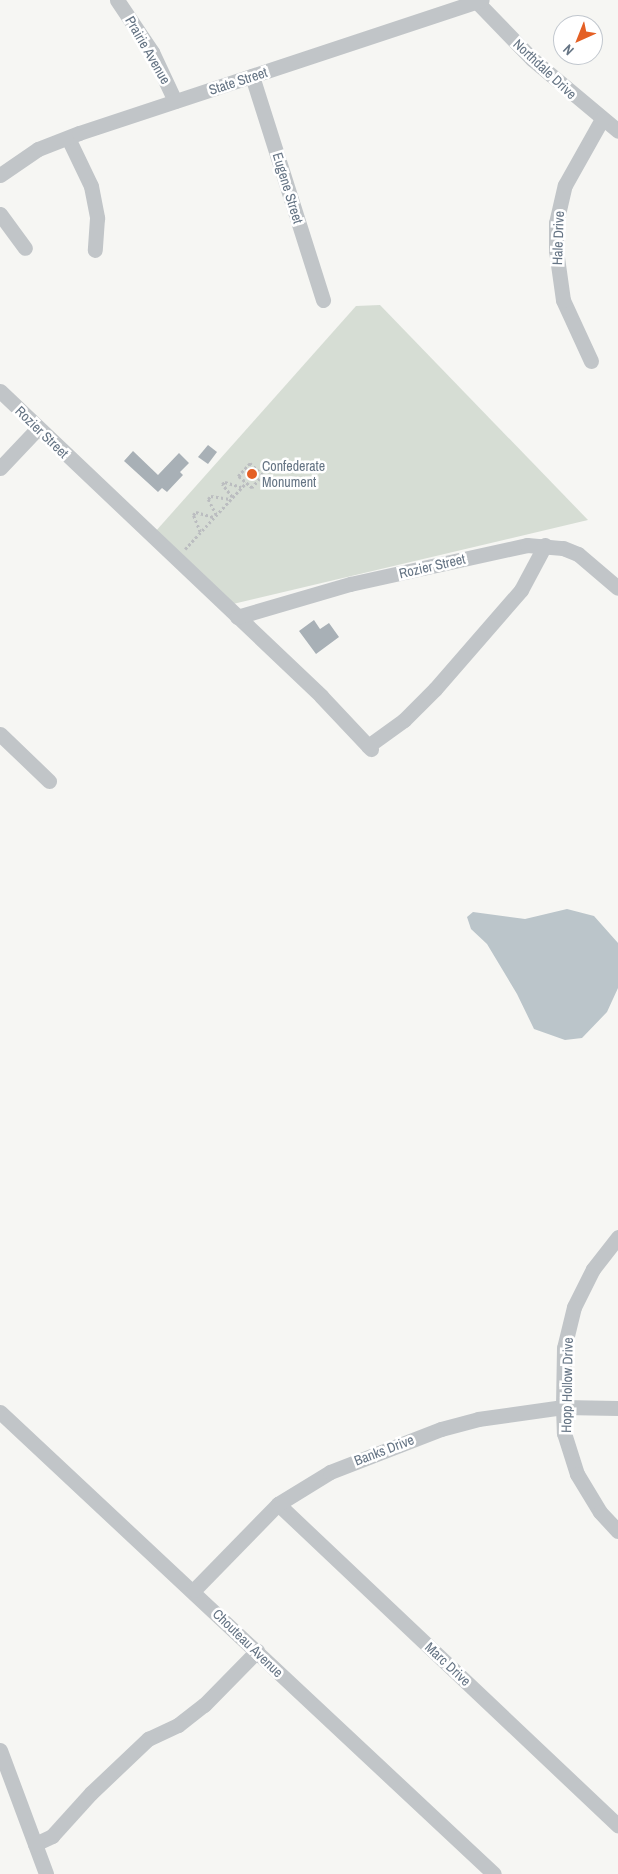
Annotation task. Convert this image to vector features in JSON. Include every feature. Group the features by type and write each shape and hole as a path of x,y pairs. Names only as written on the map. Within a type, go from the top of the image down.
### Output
{"street":[{"name":"Prairie Avenue","path":"118,0 152,52 176,101"},
{"name":"State Street","path":"0,175 38,149 68,138 480,1"},
{"name":"Northdale Drive","path":"480,1 532,59 602,119 618,130"},
{"name":"Eugene Street","path":"252,76 323,300"},
{"name":"Hale Drive","path":"591,361 563,300 556,250 556,223 566,185 602,119"},
{"path":"68,138 91,186 97,218 95,250"},
{"path":"0,214 25,248"},
{"name":"Rozier Street","path":"0,391 321,696 370,748 404,720 435,689 521,590 545,545"},
{"path":"0,468 38,428"},
{"name":"Rozier Street","path":"237,617 350,584 492,552 545,545 578,554 618,588"},
{"path":"0,734 49,781"},
{"name":"Hopp Hollow Drive","path":"618,1237 592,1269 574,1307 564,1348 563,1407 564,1433 577,1474 600,1512 618,1531"},
{"name":"Banks Drive","path":"194,1590 278,1504 330,1472 441,1429 512,1412 563,1407 618,1408"},
{"name":"Chouteau Avenue","path":"0,1412 194,1590 256,1651 494,1874"},
{"name":"Marc Drive","path":"278,1504 618,1825"},
{"path":"35,1844 52,1836 91,1793 148,1739 178,1725 204,1705 256,1651"},
{"path":"0,1750 46,1874"}],"path":[{"path":"250,463 263,475 252,488 246,483 238,476 250,463"},
{"path":"231,498 222,484 225,482 241,487"},
{"path":"175,559 246,483"},
{"path":"215,516 208,499 211,496 231,498"},
{"path":"200,532 194,515 196,512 215,516"}],"shaded area":[{"path":"380,305 588,520 233,604 155,532 356,306"},
{"path":"567,909 594,916 618,943 618,988 607,1012 582,1038 565,1040 534,1029 517,994 487,944 471,929 467,917 473,912 525,919"}],"building":[{"path":"208,445 217,452 208,464 198,457"},
{"path":"133,451 158,475 179,453 189,463 180,472 183,475 167,492 162,488 158,492 124,461"},
{"path":"314,620 320,629 329,623 339,637 316,654 299,631"}],"place":[{"name":"Confederate Monument","path":"252,474"}]}
